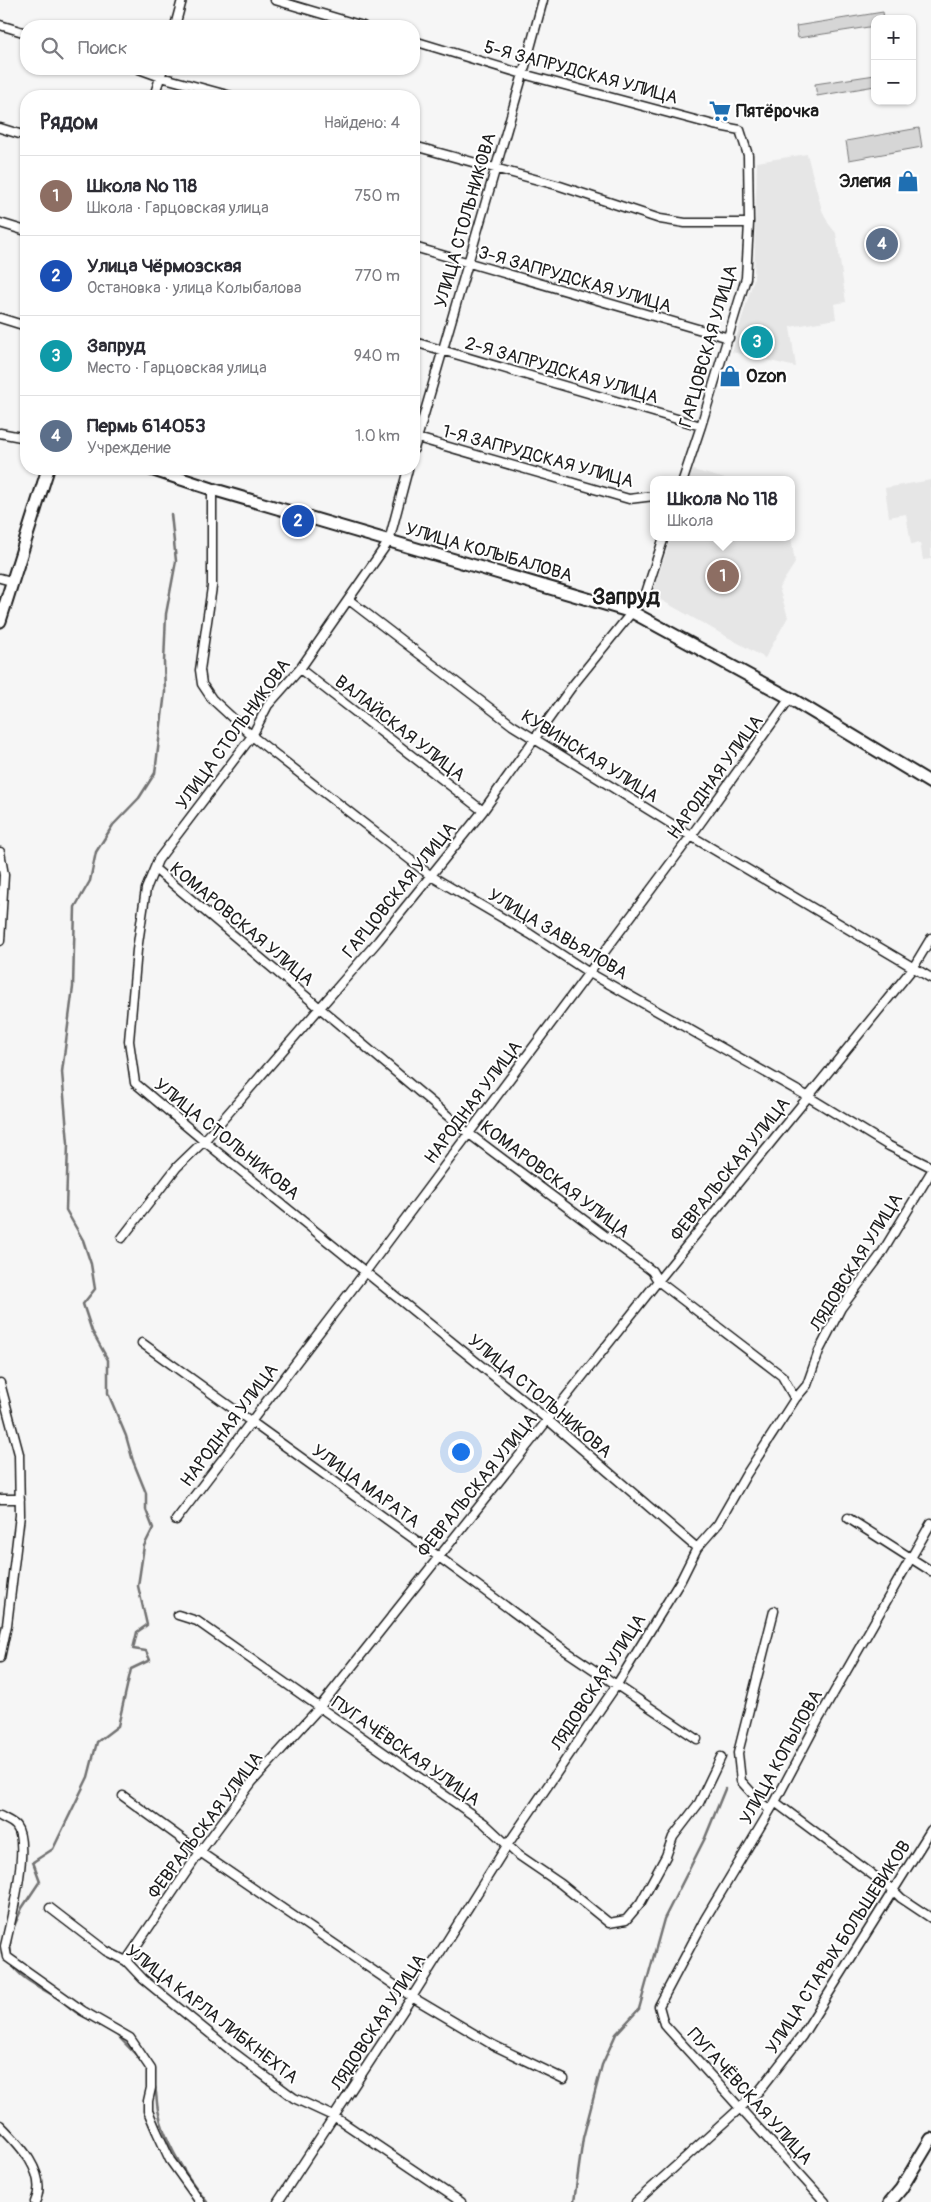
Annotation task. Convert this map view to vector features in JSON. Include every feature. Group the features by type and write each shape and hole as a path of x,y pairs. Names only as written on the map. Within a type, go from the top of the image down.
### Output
{"street":[{"path":"176,20 182,0"},
{"path":"275,0 343,20"},
{"name":"УЛИЦА СТОЛЬНИКОВА","path":"420,422 496,168 543,0"},
{"path":"0,25 20,31"},
{"name":"5-Я ЗАПРУДСКАЯ УЛИЦА","path":"420,43 523,74 714,125 740,130"},
{"path":"156,90 161,75"},
{"path":"168,75 213,90"},
{"path":"0,128 20,134"},
{"name":"ГАРЦОВСКАЯ УЛИЦА","path":"684,476 702,426 746,278 749,223 748,155 740,130"},
{"path":"420,148 560,186 660,219 685,223 749,223"},
{"path":"0,223 20,229"},
{"name":"3-Я ЗАПРУДСКАЯ УЛИЦА","path":"420,249 729,338"},
{"path":"0,318 20,324"},
{"name":"2-Я ЗАПРУДСКАЯ УЛИЦА","path":"420,344 702,426"},
{"path":"0,433 20,437"},
{"name":"1-Я ЗАПРУДСКАЯ УЛИЦА","path":"420,439 628,499 650,496"},
{"path":"0,622 6,580 46,475"},
{"name":"УЛИЦА КОЛЫБАЛОВА","path":"169,475 632,612 790,698 931,783"},
{"name":"УЛИЦА СТОЛЬНИКОВА","path":"406,475 389,541 300,669 268,705 252,736 158,860 146,890 137,950 128,1041 135,1083 548,1420 697,1548"},
{"name":"УЛИЦА ЗАВЬЯЛОВА","path":"212,489 212,587 200,670 202,684 212,700 252,736 431,876 530,934 588,972 808,1096 889,1146 931,1167"},
{"name":"ГАРЦОВСКАЯ УЛИЦА","path":"122,1238 177,1167 204,1141 378,941 483,810 573,685 646,593 663,541"},
{"name":"КУВИНСКАЯ УЛИЦА","path":"349,600 512,725 691,836 931,978"},
{"name":"ВАЛАЙСКАЯ УЛИЦА","path":"300,669 483,810"},
{"name":"НАРОДНАЯ УЛИЦА","path":"176,1520 366,1271 691,836 790,698"},
{"path":"0,852 4,874 0,941"},
{"name":"КОМАРОВСКАЯ УЛИЦА","path":"155,869 468,1133 652,1271 658,1281 782,1376 794,1399"},
{"name":"ФЕВРАЛЬСКАЯ УЛИЦА","path":"126,1961 200,1852 252,1782 319,1708 658,1281 913,968 931,938"},
{"name":"ЛЯДОВСКАЯ УЛИЦА","path":"278,2202 335,2117 508,1844 616,1686 681,1580 697,1548 718,1524 794,1399 807,1386 819,1350 841,1308 880,1256 931,1172"},
{"name":"УЛИЦА МАРАТА","path":"142,1343 566,1651 697,1739"},
{"path":"0,1383 18,1454 20,1499 20,1516 7,1625 0,1658"},
{"path":"0,1499 20,1499"},
{"path":"848,1518 931,1571"},
{"name":"УЛИЦА КОПЫЛОВА","path":"659,2006 705,1919 775,1802 820,1717 931,1524"},
{"path":"770,1810 741,1781 738,1753 774,1611"},
{"name":"ПУГАЧЁВСКАЯ УЛИЦА","path":"178,1615 197,1621 484,1823 517,1854 561,1884 609,1923 626,1920 641,1902 666,1856 673,1837 699,1803 721,1757"},
{"path":"123,1796 200,1852 412,1997 493,2045 564,2080"},
{"path":"775,1802 893,1890 901,1898 931,1918"},
{"path":"0,1816 16,1825 20,1844 20,1875 3,1959 15,1965 83,2011 130,2038 151,2069 152,2088 148,2101 148,2111 170,2160 200,2202"},
{"name":"УЛИЦА СТАРЫХ БОЛЬШЕВИКОВ","path":"636,2202 760,2090 802,2036 931,1830"},
{"name":"УЛИЦА КАРЛА ЛИБКНЕХТА","path":"50,1908 106,1951 126,1961 144,1979 229,2049 294,2098 335,2117 461,2202"},
{"name":"ПУГАЧЁВСКАЯ УЛИЦА","path":"659,2006 664,2024 825,2202"},
{"path":"0,2125 31,2162 39,2183 35,2202"},
{"path":"890,2202 931,2139"}],"shaded area":[{"path":"883,12 883,15 871,15 871,27 798,38 796,26"},
{"path":"871,76 871,87 817,96 815,84"},
{"path":"919,128 922,147 849,160 846,141"},
{"path":"807,154 822,210 828,223 836,233 846,302 834,304 836,319 790,327 796,367 732,352 754,278 757,162"},
{"path":"693,470 715,476 691,476"},
{"path":"931,480 931,559 923,560 920,543 911,544 906,514 889,517 885,488"},
{"path":"670,541 792,541 795,563 779,588 788,617 765,658 652,595"}],"waterway":[{"path":"12,1931 22,1908 40,1881 33,1862 53,1849 88,1777 97,1742 118,1726 131,1669 150,1660 146,1651 133,1649 137,1632 147,1625 138,1586 144,1546 153,1528 146,1510 146,1493 133,1461 126,1436 108,1393 108,1360 92,1331 83,1304 95,1289 91,1264 83,1240 66,1210 68,1143 62,1072 73,987 75,907 90,881 96,852 113,825 139,798 155,773 165,692 166,614 176,561 171,514"},
{"path":"574,2202 583,2138 602,2065 616,2034 639,2009 664,1919 705,1838 725,1789"},
{"path":"10,1939 11,1958"},
{"path":"12,1964 26,1979 56,1997 76,2012 92,2020"},
{"path":"116,2034 138,2057"},
{"path":"154,2083 161,2123 171,2147 191,2181 207,2202"}],"place":[{"name":"Пятёрочка","path":"720,111"},
{"name":"Элегия","path":"908,181"},
{"name":"Пермь 614053","path":"882,244"},
{"name":"Запруд","path":"757,342"},
{"name":"Ozon","path":"730,376"},
{"name":"Улица Чёрмозская","path":"298,521"},
{"name":"Школа № 118","path":"723,576"}],"district":[{"name":"Запруд","path":"626,596"}]}
